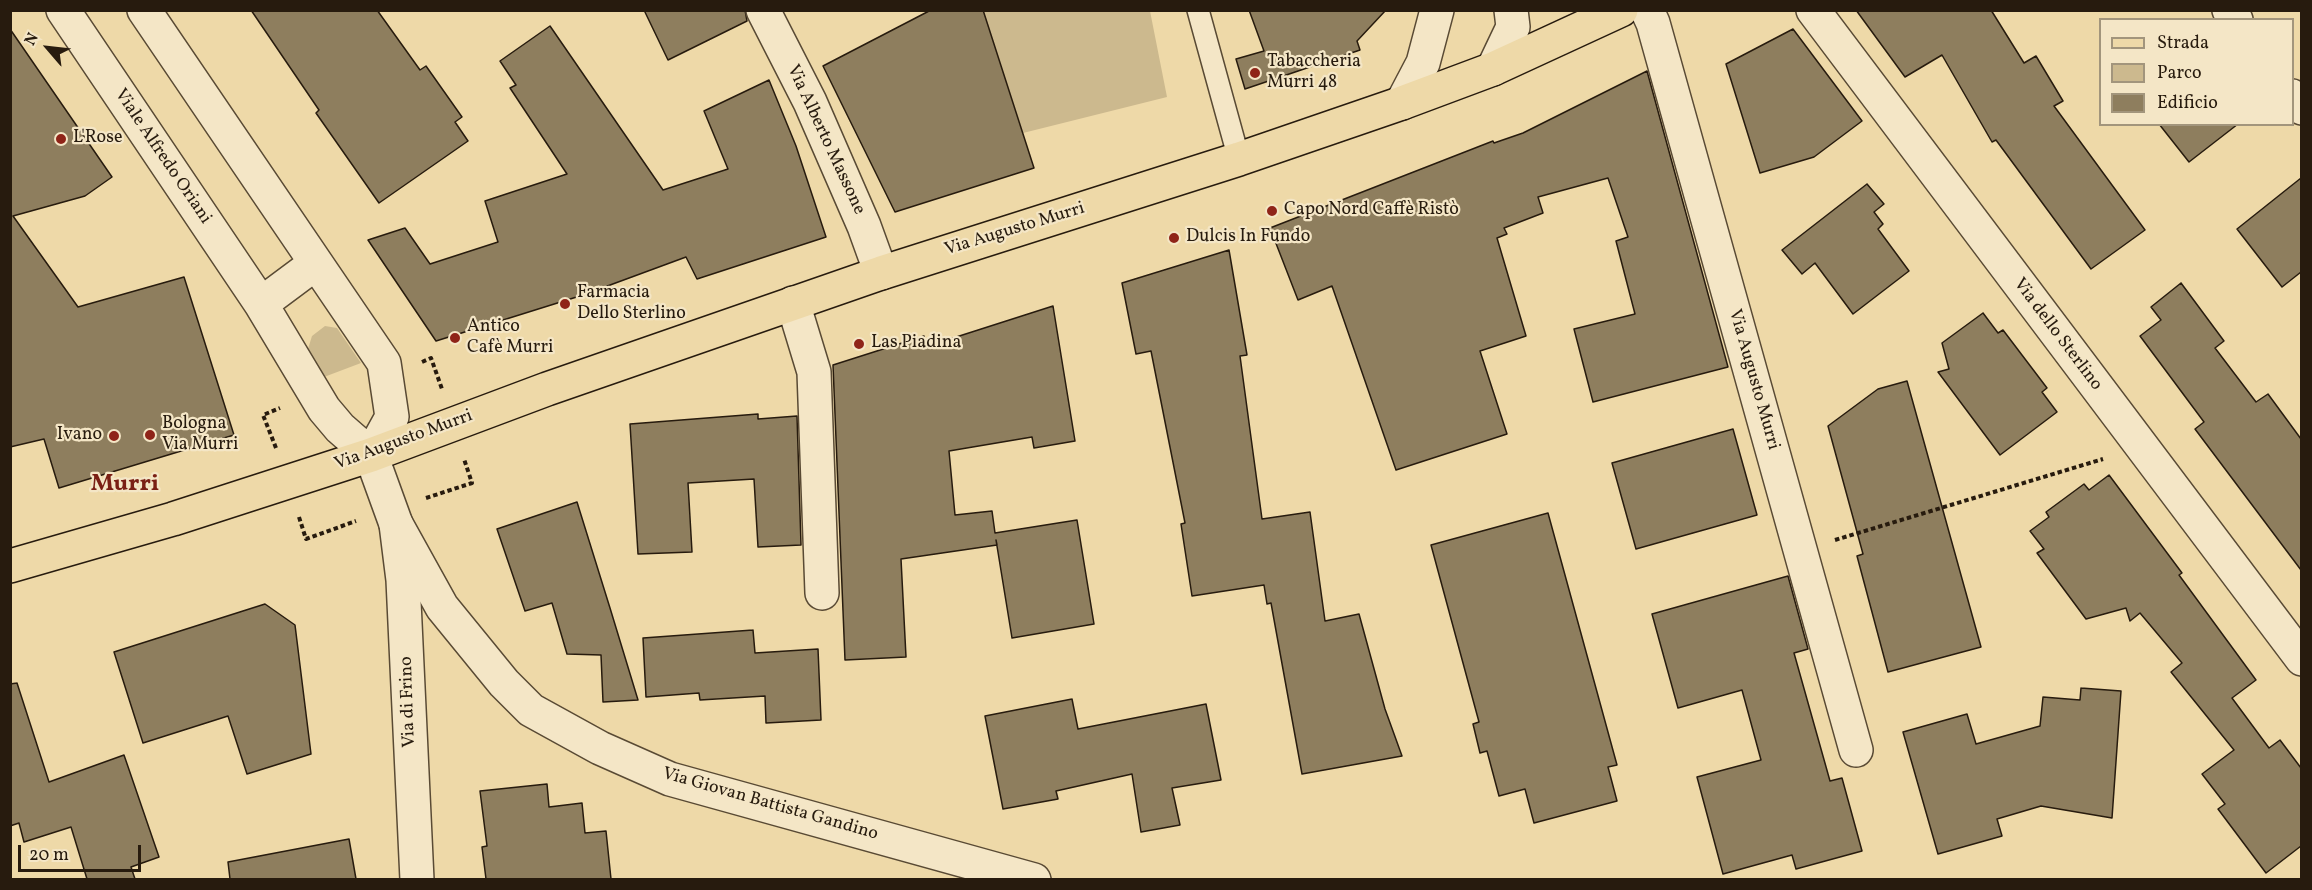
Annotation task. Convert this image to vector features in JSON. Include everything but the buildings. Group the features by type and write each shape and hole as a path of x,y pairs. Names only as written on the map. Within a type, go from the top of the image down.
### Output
{"main road":[{"name":"Via Augusto Murri","path":"10,566 173,519 371,455 547,389 793,303 1239,159 1402,103 1493,69 1621,10"}],"street":[{"name":"Viale Alfredo Oriani","path":"63,10 261,304 324,409 340,428 371,455"},
{"path":"144,10 384,363 392,417 371,455"},
{"name":"Via Alberto Massone","path":"763,10 810,102 864,226 881,273"},
{"path":"1402,103 1422,63 1437,10"},
{"path":"1493,69 1513,27 1510,10"},
{"name":"Via Augusto Murri","path":"1647,10 1656,35 1856,750"},
{"name":"Via dello Sterlino","path":"1813,10 2301,659"},
{"path":"261,304 316,263"},
{"path":"793,303 814,372 822,593"},
{"name":"Via Giovan Battista Gandino","path":"371,455 393,517 442,607 504,683 531,710 600,748 670,779 1034,879"},
{"name":"Via di Frino","path":"393,517 403,580 417,879"}],"lane":[{"path":"1197,10 1239,159"}],"path":[{"path":"287,400 280,408 263,415 288,480 306,539 393,517"},
{"path":"1826,542 2141,447"}],"green space":[{"path":"983,11 1150,11 1167,97 1023,133"},
{"path":"325,326 337,328 361,363 324,377 308,349 312,336"}],"place":[{"name":"Tabaccheria Murri 48","path":"1255,73"},
{"name":"L'Rose","path":"61,139"},
{"name":"Capo Nord Caffè Ristò","path":"1272,211"},
{"name":"Dulcis In Fundo","path":"1174,238"},
{"name":"Farmacia Dello Sterlino","path":"565,304"},
{"name":"Antico Cafè Murri","path":"455,338"},
{"name":"Las Piadina","path":"859,344"},
{"name":"Bologna Via Murri","path":"150,435"},
{"name":"Ivano","path":"114,436"}],"district":[{"name":"Murri","path":"125,486"}]}
